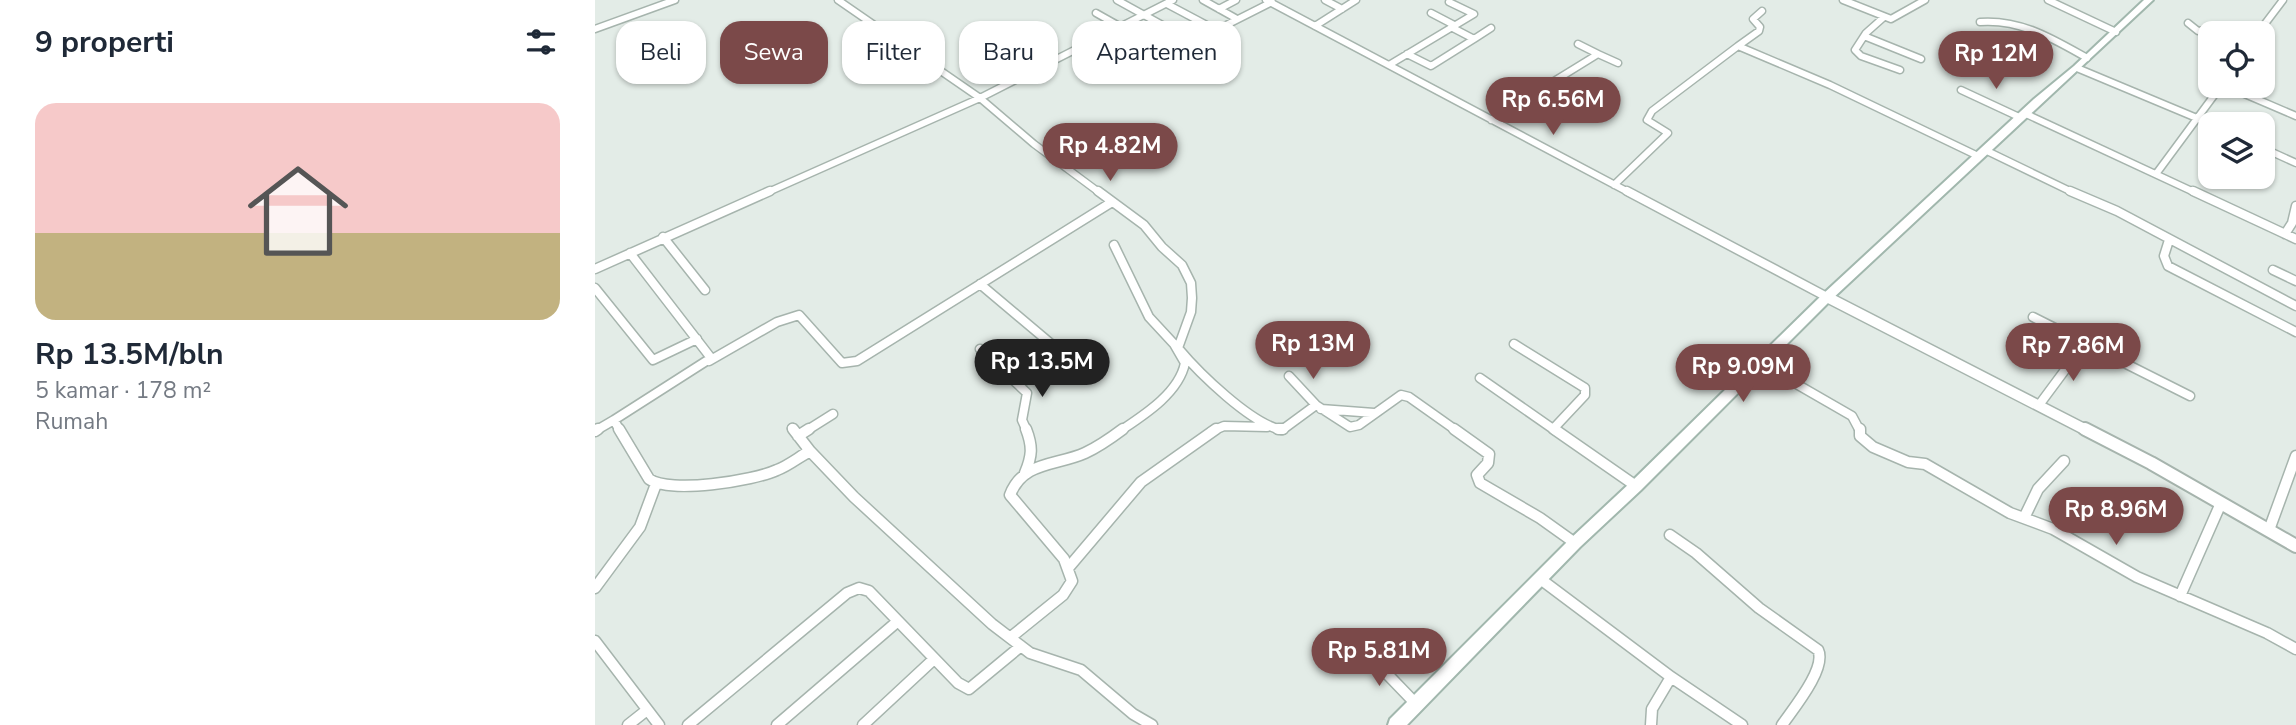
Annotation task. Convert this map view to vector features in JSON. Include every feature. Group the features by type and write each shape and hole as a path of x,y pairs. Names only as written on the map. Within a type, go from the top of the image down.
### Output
{"main road":[{"path":"1396,725 1575,542 1636,486 1828,297 2021,115 2149,0"}],"street":[{"path":"595,29 675,0"},
{"path":"838,0 980,98 1034,144 1144,225 1188,273 1191,283 1191,312 1178,348 1185,362 1185,371 1167,395 1085,453 1036,466 1012,485 1010,495 1018,510 1051,543 1069,567 1072,581 1063,595 1011,637"},
{"path":"1117,0 1156,21"},
{"path":"1133,21 1174,0"},
{"path":"1203,0 1237,19"},
{"path":"1219,9 1236,0"},
{"path":"1325,0 1342,9"},
{"path":"1315,26 1356,0"},
{"path":"1843,0 1884,18 1895,18 1925,0"},
{"path":"2048,0 2116,32"},
{"path":"2267,21 2283,0"},
{"path":"1233,21 1270,1 1614,185 2039,405 2296,546"},
{"path":"1389,65 1473,14 1449,2"},
{"path":"1167,4 1199,21"},
{"path":"1614,185 1668,133 1647,119 1651,111 1759,30 1760,27 1752,19 1762,11"},
{"path":"1096,13 1110,21"},
{"path":"1431,13 1474,39"},
{"path":"1884,18 1864,36 1855,50 1900,70"},
{"path":"1980,22 2022,26 2082,63 2198,118 2156,174"},
{"path":"2188,23 2198,30"},
{"path":"1407,54 1431,66 1491,28"},
{"path":"1864,36 1921,59"},
{"path":"1579,44 1618,64"},
{"path":"1738,46 2117,211 2296,306"},
{"path":"595,269 980,98 1072,52"},
{"path":"1492,120 1598,54"},
{"path":"1961,90 2156,174 2296,239"},
{"path":"2254,98 2296,116"},
{"path":"2275,153 2296,163"},
{"path":"595,430 709,361 777,323 799,315 808,322 832,356 842,363 857,360 1112,202"},
{"path":"2285,234 2292,223 2296,206"},
{"path":"663,237 705,290"},
{"path":"2169,240 2164,256 2168,266 2296,332"},
{"path":"1114,245 1149,316 1197,370 1267,427"},
{"path":"630,253 711,358 709,361"},
{"path":"2273,270 2296,281"},
{"path":"980,284 1062,353 1020,384"},
{"path":"595,288 653,360 697,339"},
{"path":"2033,317 2190,396"},
{"path":"1514,344 1585,388 1585,395 1554,428"},
{"path":"2039,405 2085,344"},
{"path":"980,349 1027,393 1022,420 1031,443 1032,456 1025,473"},
{"path":"1761,363 1852,416 1860,427 1860,436 1873,447 1909,462 1925,464 1983,499 2053,529 2137,577 2267,633 2296,649"},
{"path":"1289,376 1319,407 1350,427 1359,425 1401,395 1409,397 1489,454 1488,463 1477,475 1480,483 1575,542"},
{"path":"1479,377 1636,486"},
{"path":"1069,567 1141,482 1209,432 1224,426 1243,425 1282,430 1319,407 1374,413"},
{"path":"798,436 832,414"},
{"path":"614,420 649,478 656,484 705,485 776,471 810,451"},
{"path":"792,428 810,451 864,507 992,624 1039,657 1081,670 1133,714 1152,725"},
{"path":"2269,530 2296,456"},
{"path":"2024,518 2038,489 2064,461"},
{"path":"595,588 640,531 653,501 656,484"},
{"path":"2180,596 2221,503"},
{"path":"1670,535 1696,553 1759,608 1818,650 1821,656 1819,668 1782,725"},
{"path":"1539,578 1671,677 1742,725"},
{"path":"688,725 847,593 859,587 869,591 958,683 969,689 1021,646"},
{"path":"777,725 898,621"},
{"path":"595,641 659,725"},
{"path":"1364,650 1417,705"},
{"path":"863,725 934,659"},
{"path":"1651,725 1651,709 1671,677"},
{"path":"628,725 647,710"}]}
